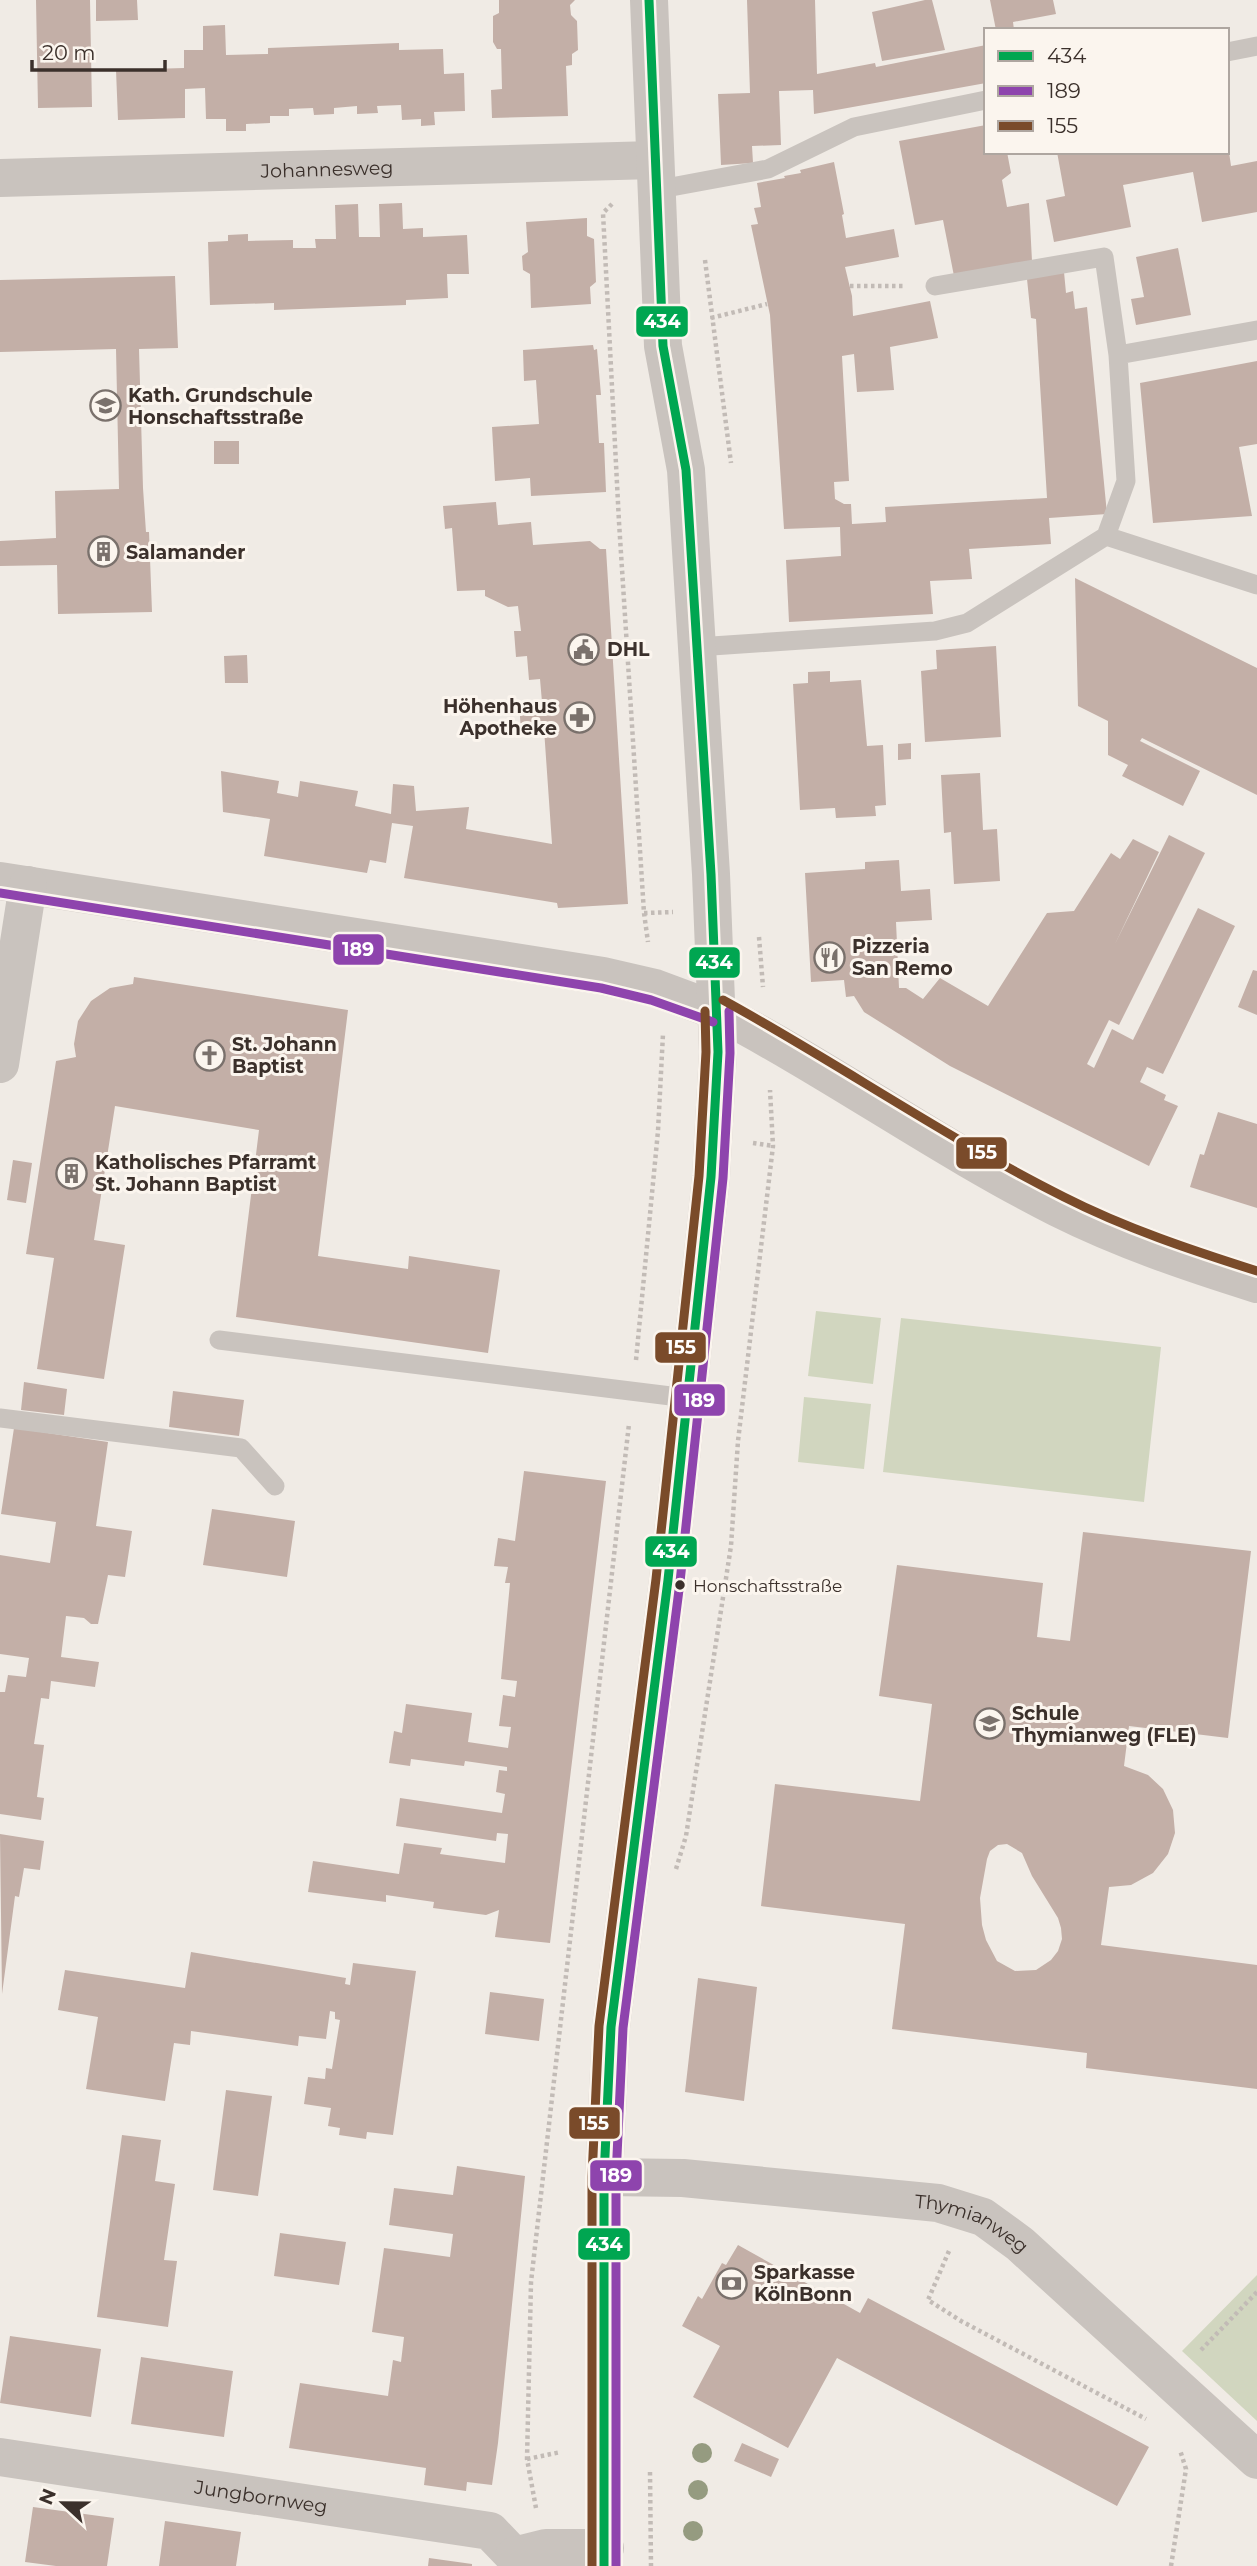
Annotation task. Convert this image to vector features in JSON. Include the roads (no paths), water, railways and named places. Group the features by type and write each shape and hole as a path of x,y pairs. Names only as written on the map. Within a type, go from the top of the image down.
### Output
{"street":[{"path":"524,2557 604,2557 604,2177 611,2027 668,1580 711,1177 718,1052 686,470 663,346 649,0"},
{"name":"Johannesweg","path":"0,178 654,175"},
{"path":"0,1064 14,883 591,974 655,988 717,1011 1060,1209 1147,1247 1257,1284"},
{"name":"Thymianweg","path":"604,2177 696,2179 938,2203 983,2217 1020,2244 1257,2460"},
{"name":"Jungbornweg","path":"0,2457 490,2531 524,2557"}],"lane":[{"path":"1229,52 1257,46"},
{"path":"654,175 768,169 854,127 984,100"},
{"path":"697,647 935,631 967,623 1106,536 1126,481 1118,355 1104,257 935,286"},
{"path":"1118,355 1257,330"},
{"path":"1106,536 1257,585"},
{"path":"219,1340 687,1398"},
{"path":"0,1418 241,1448 275,1486"}],"place":[{"name":"Kath. Grundschule Honschaftsstraße","path":"105,406"},
{"name":"Salamander","path":"103,552"},
{"name":"DHL","path":"584,649"},
{"name":"Höhenhaus Apotheke","path":"580,717"},
{"name":"Pizzeria San Remo","path":"829,957"},
{"name":"St. Johann Baptist","path":"209,1055"},
{"name":"Katholisches Pfarramt St. Johann Baptist","path":"72,1173"},
{"name":"Honschaftsstraße","path":"680,1585"},
{"name":"Schule Thymianweg (FLE)","path":"989,1724"},
{"name":"Sparkasse KölnBonn","path":"731,2283"}]}
